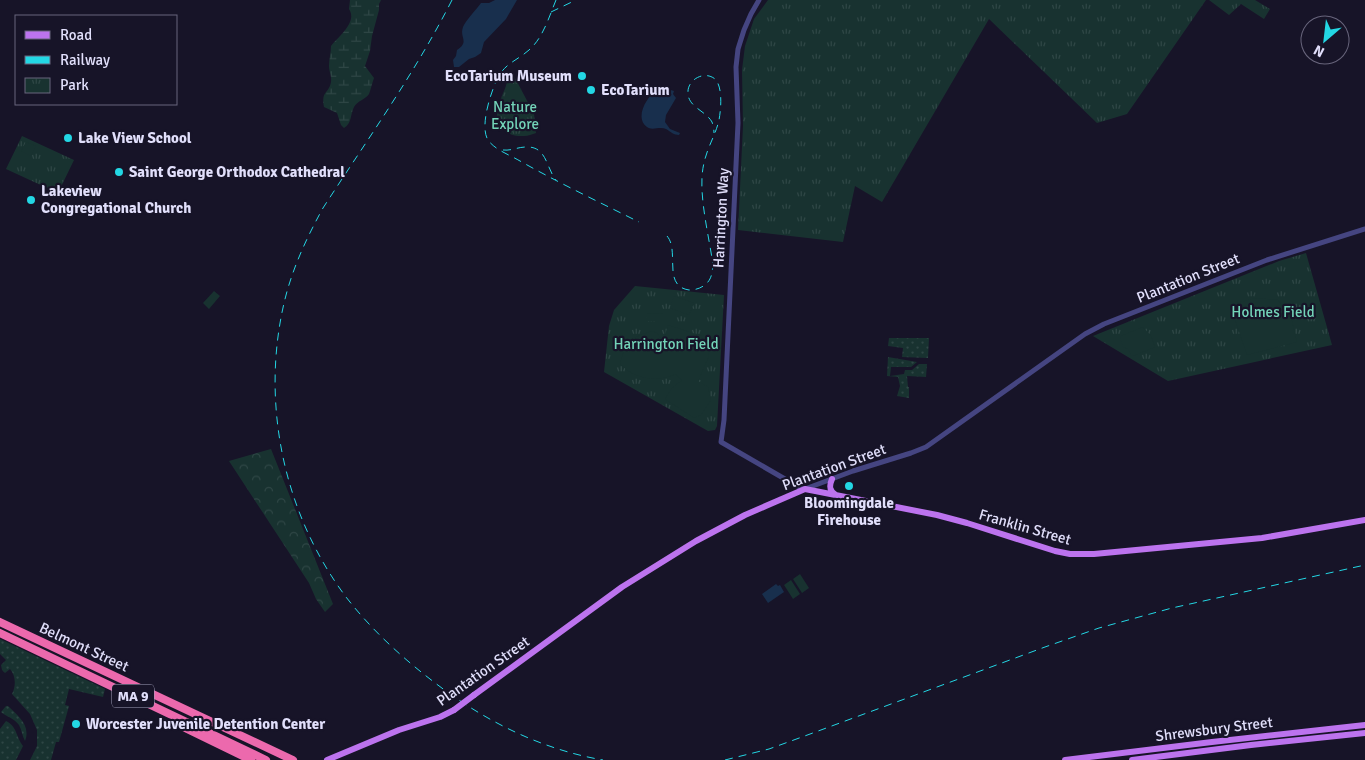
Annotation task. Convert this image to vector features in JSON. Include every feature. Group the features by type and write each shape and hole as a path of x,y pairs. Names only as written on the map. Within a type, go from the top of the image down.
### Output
{"highway":[{"name":"Belmont Street","path":"0,622 292,760"},
{"name":"Belmont Street","path":"0,633 266,760"},
{"path":"177,718 185,728 251,760"}],"main road":[{"path":"832,479 830,488 837,496"},
{"name":"Franklin Street","path":"805,489 942,517 990,530 1042,548 1070,554 1094,554 1262,538 1365,520"},
{"name":"Plantation Street","path":"326,760 399,730 440,718 454,710 622,587 696,541 744,515 805,489"},
{"name":"Shrewsbury Street","path":"1065,760 1365,725"},
{"name":"Shrewsbury Street","path":"1132,760 1365,733"}],"street":[{"name":"Harrington Way","path":"721,442 724,420 738,123 736,67 738,49 744,30 759,0"},
{"name":"Plantation Street","path":"805,489 927,446 1085,334 1104,324 1265,261 1365,229"},
{"name":"Franklin Street","path":"721,442 805,489"}],"green space":[{"path":"350,0 381,0 365,66 374,78 369,94 355,105 350,121 344,128 337,113 324,107 323,102 324,95 329,89 331,82 329,66 331,46 349,24 351,19"},
{"path":"768,0 1206,0 1127,114 1097,123 989,19 882,202 855,186 843,242 738,230 743,126 742,70 745,46 754,19"},
{"path":"1209,0 1255,0 1270,9 1264,19 1241,4 1229,15"},
{"name":"Nature Explore","path":"513,74 534,114 536,133 526,136 507,132 498,123 499,104 508,81"},
{"path":"22,136 74,160 58,193 6,169"},
{"path":"26,142 36,146 31,156 21,151"},
{"name":"Holmes Field","path":"1306,253 1332,345 1168,381 1093,336 1279,261"},
{"name":"Harrington Field","path":"635,286 724,295 717,426 715,430 708,431 604,372 609,326 614,310"},
{"path":"214,291 220,296 209,309 203,303"},
{"path":"674,296 694,303 689,315 670,308"},
{"path":"1255,298 1278,300 1291,317 1297,342 1247,355 1230,305"},
{"path":"663,313 663,321 647,321 647,314"},
{"path":"668,325 702,336 701,338 708,340 711,347 698,381 708,387 711,400 701,415 694,418 665,399 674,386 682,381 676,374 661,378 646,378 632,373 620,364 630,341 652,331 657,333 663,342"},
{"path":"1143,327 1151,336 1155,347 1133,356 1128,349 1123,347 1120,338"},
{"path":"889,338 929,338 928,358 902,357 903,348 888,346"},
{"path":"888,357 917,362 911,367 891,367 890,376 904,374 905,370 912,370 919,364 927,364 926,377 907,376 909,398 897,396 900,386 898,377 887,376"},
{"path":"271,449 333,604 325,612 316,599 309,583 229,461"},
{"path":"800,574 809,588 802,593 793,579"},
{"path":"791,580 800,594 793,599 784,585"},
{"path":"0,639 105,689 103,697 69,689 65,705 69,706 59,742 56,742 51,760 30,760 37,746 37,730 30,714 12,694 15,681 12,672 10,669 5,673 2,670 1,665 6,660 0,654"},
{"path":"6,706 16,713 25,726 25,741 19,725 1,712"},
{"path":"6,721 10,723 23,746 16,760 0,760 0,729"}],"water":[{"path":"495,0 517,0 506,19 484,42 481,53 459,67 454,67 453,60 457,50 464,42 462,31 464,24 481,3 489,3"},
{"path":"664,88 674,91 673,94 676,98 666,115 665,122 670,129 680,133 679,135 664,128 649,128 643,123 643,107 649,97 657,90"},
{"path":"776,584 780,585 784,592 768,603 762,594"}],"railway":[{"path":"452,0 407,80 323,208 296,264 285,299 278,338 275,377 282,455 292,493 306,529 324,564 346,597 385,641 449,694 490,719 534,740 556,748 603,760"},
{"path":"556,0 538,40 529,50 506,67 497,80 490,97 486,116 485,126 488,140 503,152 639,222"},
{"path":"551,12 576,0"},
{"path":"667,236 671,242 676,282 681,287 689,290 705,285 711,277 713,265 704,213 702,174 705,157 719,120 721,98 718,83 715,79 711,76 701,76 690,84 688,88 689,98 712,122 714,133"},
{"path":"503,150 526,147 538,150 556,180"},
{"path":"725,760 769,749 1099,628 1172,608 1365,565"}],"place":[{"name":"EcoTarium Museum","path":"582,76"},
{"name":"EcoTarium","path":"591,90"},
{"name":"Lake View School","path":"68,138"},
{"name":"Saint George Orthodox Cathedral","path":"119,172"},
{"name":"Lakeview Congregational Church","path":"31,200"},
{"name":"Bloomingdale Firehouse","path":"849,486"},
{"name":"Worcester Juvenile Detention Center","path":"76,724"}]}
